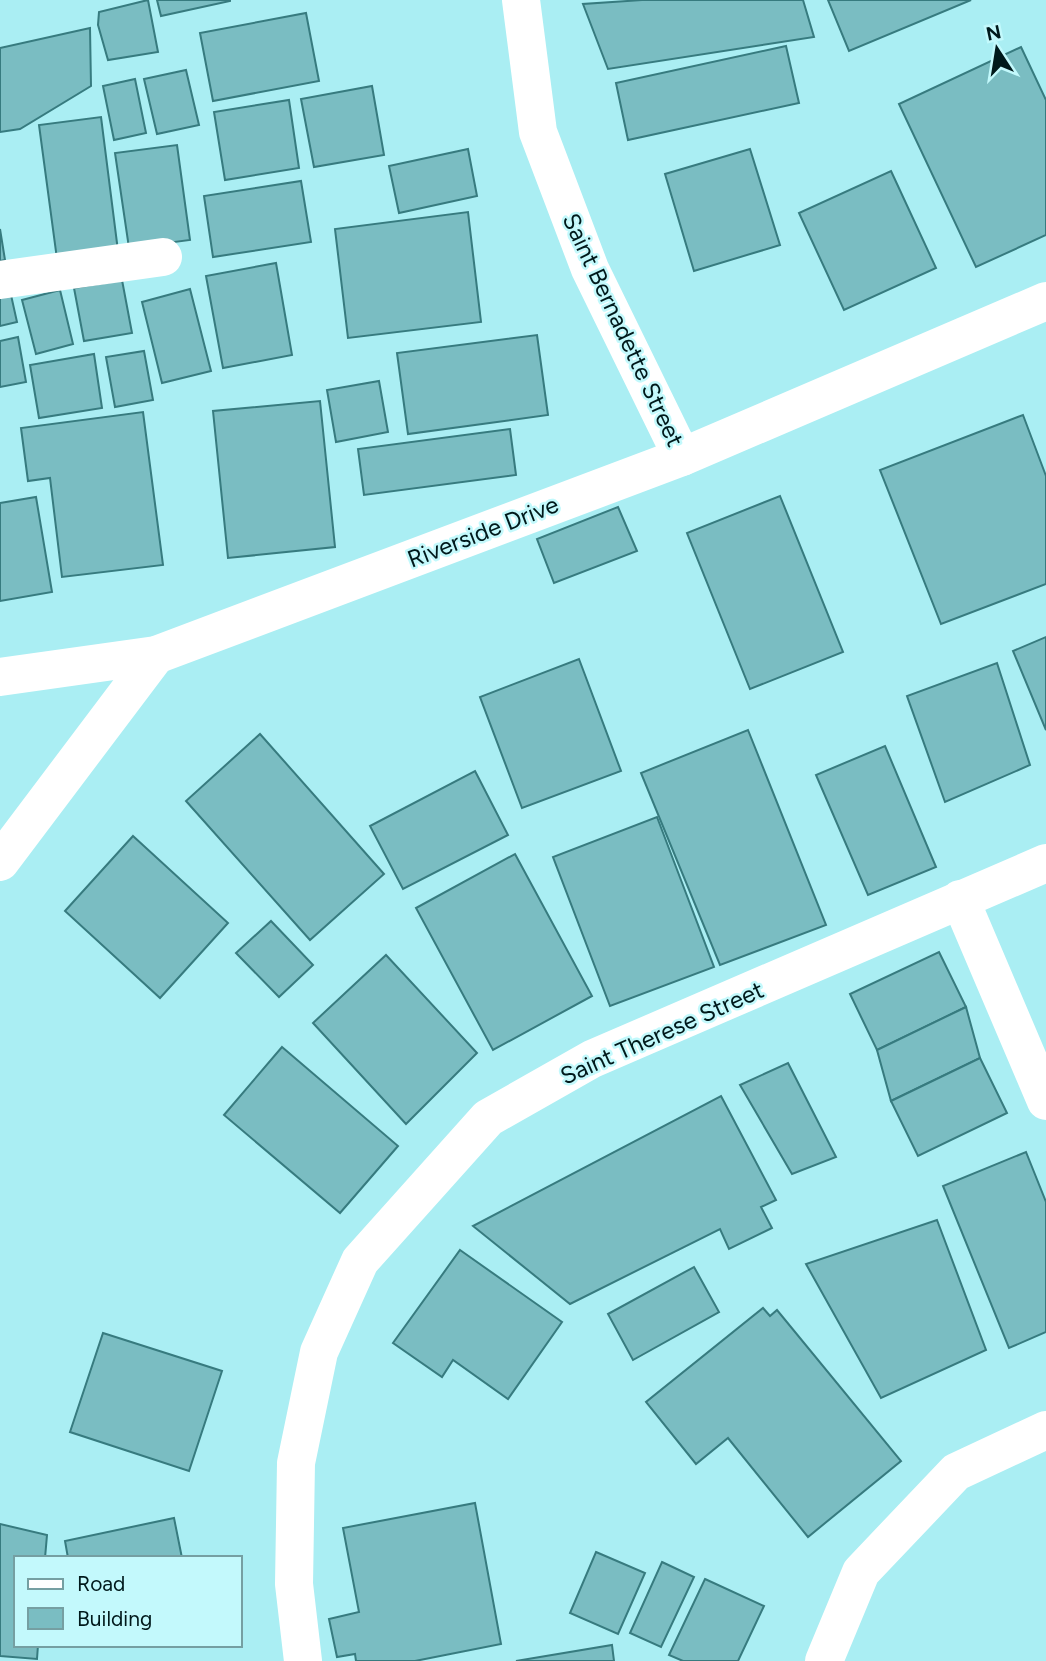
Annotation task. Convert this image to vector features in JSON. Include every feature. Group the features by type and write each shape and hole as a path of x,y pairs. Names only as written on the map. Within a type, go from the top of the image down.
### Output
{"street":[{"name":"Saint Bernadette Street","path":"522,0 538,132 590,269 682,457"},
{"path":"0,280 163,257"},
{"name":"Riverside Drive","path":"0,677 156,655 682,457 1046,301"},
{"path":"0,862 156,655"},
{"name":"Saint Therese Street","path":"303,1661 294,1584 296,1463 320,1352 360,1261 488,1118 592,1059 759,990 1046,863"},
{"path":"960,899 1046,1101"},
{"path":"824,1661 861,1572 956,1472 1046,1430"}],"building":[{"path":"148,0 158,52 108,60 98,25 99,12"},
{"path":"157,0 230,0 230,1 161,16"},
{"path":"642,0 803,0 814,37 608,69 583,4"},
{"path":"828,0 971,0 849,51"},
{"path":"306,13 319,81 213,101 200,33"},
{"path":"90,28 91,86 20,129 0,132 0,48"},
{"path":"786,46 799,103 628,140 616,83"},
{"path":"1021,47 1046,100 1046,235 976,267 899,104"},
{"path":"186,70 199,125 157,134 144,79"},
{"path":"135,79 146,133 114,140 103,86"},
{"path":"372,86 384,155 314,167 301,99"},
{"path":"289,100 299,168 225,180 214,112"},
{"path":"101,117 118,251 57,259 39,125"},
{"path":"177,145 190,240 129,248 115,153"},
{"path":"468,149 477,196 399,213 389,166"},
{"path":"750,149 780,245 694,271 665,174"},
{"path":"891,171 936,268 844,310 799,213"},
{"path":"301,181 311,242 213,257 204,196"},
{"path":"468,212 481,322 348,338 335,229"},
{"path":"0,229 5,260 0,261"},
{"path":"276,263 292,355 223,368 206,276"},
{"path":"122,280 132,333 84,341 74,288"},
{"path":"9,286 17,322 0,326 0,288"},
{"path":"190,289 211,371 162,383 142,302"},
{"path":"60,290 73,344 36,354 22,300"},
{"path":"537,335 548,415 408,434 397,353"},
{"path":"18,337 26,382 0,387 0,341"},
{"path":"144,351 153,400 115,407 106,357"},
{"path":"94,354 102,408 39,418 30,365"},
{"path":"379,381 388,432 336,442 327,390"},
{"path":"320,401 335,547 228,558 213,411"},
{"path":"143,412 163,565 62,577 50,478 28,481 21,428"},
{"path":"1023,415 1046,476 1046,584 941,624 880,470"},
{"path":"510,429 516,475 364,495 358,449"},
{"path":"780,496 843,652 750,689 687,533"},
{"path":"36,497 52,592 0,601 0,503"},
{"path":"618,507 637,551 554,583 537,539"},
{"path":"1046,637 1046,730 1013,651"},
{"path":"579,659 621,771 522,808 480,697"},
{"path":"997,663 1030,765 945,802 907,696"},
{"path":"748,730 826,925 720,965 641,773"},
{"path":"260,734 384,874 310,940 186,801"},
{"path":"885,746 936,867 868,895 816,775"},
{"path":"475,771 508,835 403,889 370,826"},
{"path":"657,817 714,967 610,1006 553,857"},
{"path":"133,836 228,923 160,998 65,911"},
{"path":"515,854 592,996 493,1050 416,908"},
{"path":"271,921 313,965 279,997 236,953"},
{"path":"939,952 966,1007 877,1050 850,994"},
{"path":"386,955 477,1053 406,1124 313,1023"},
{"path":"966,1007 980,1058 891,1101 877,1050"},
{"path":"282,1047 398,1146 340,1213 224,1115"},
{"path":"980,1058 1007,1113 918,1156 891,1101"},
{"path":"788,1063 836,1157 792,1174 740,1085"},
{"path":"721,1096 776,1200 761,1207 772,1228 729,1249 720,1229 570,1304 473,1226"},
{"path":"1026,1152 1046,1202 1046,1332 1009,1348 943,1186"},
{"path":"937,1220 986,1350 881,1398 806,1264"},
{"path":"460,1250 562,1322 508,1399 453,1360 442,1377 393,1343"},
{"path":"694,1267 719,1312 633,1360 608,1314"},
{"path":"763,1308 770,1316 777,1310 901,1461 808,1537 728,1438 696,1464 646,1402"},
{"path":"103,1333 222,1371 189,1471 70,1432"},
{"path":"475,1503 501,1644 415,1661 356,1661 355,1654 337,1657 329,1619 359,1612 343,1528"},
{"path":"174,1518 182,1556 68,1556 65,1541"},
{"path":"0,1524 47,1535 45,1556 14,1556 14,1647 38,1647 37,1659 0,1656"},
{"path":"596,1552 645,1573 618,1634 570,1613"},
{"path":"662,1562 694,1577 661,1647 630,1633"},
{"path":"705,1579 764,1606 738,1661 683,1661 669,1655"},
{"path":"612,1645 614,1661 516,1661"}]}
